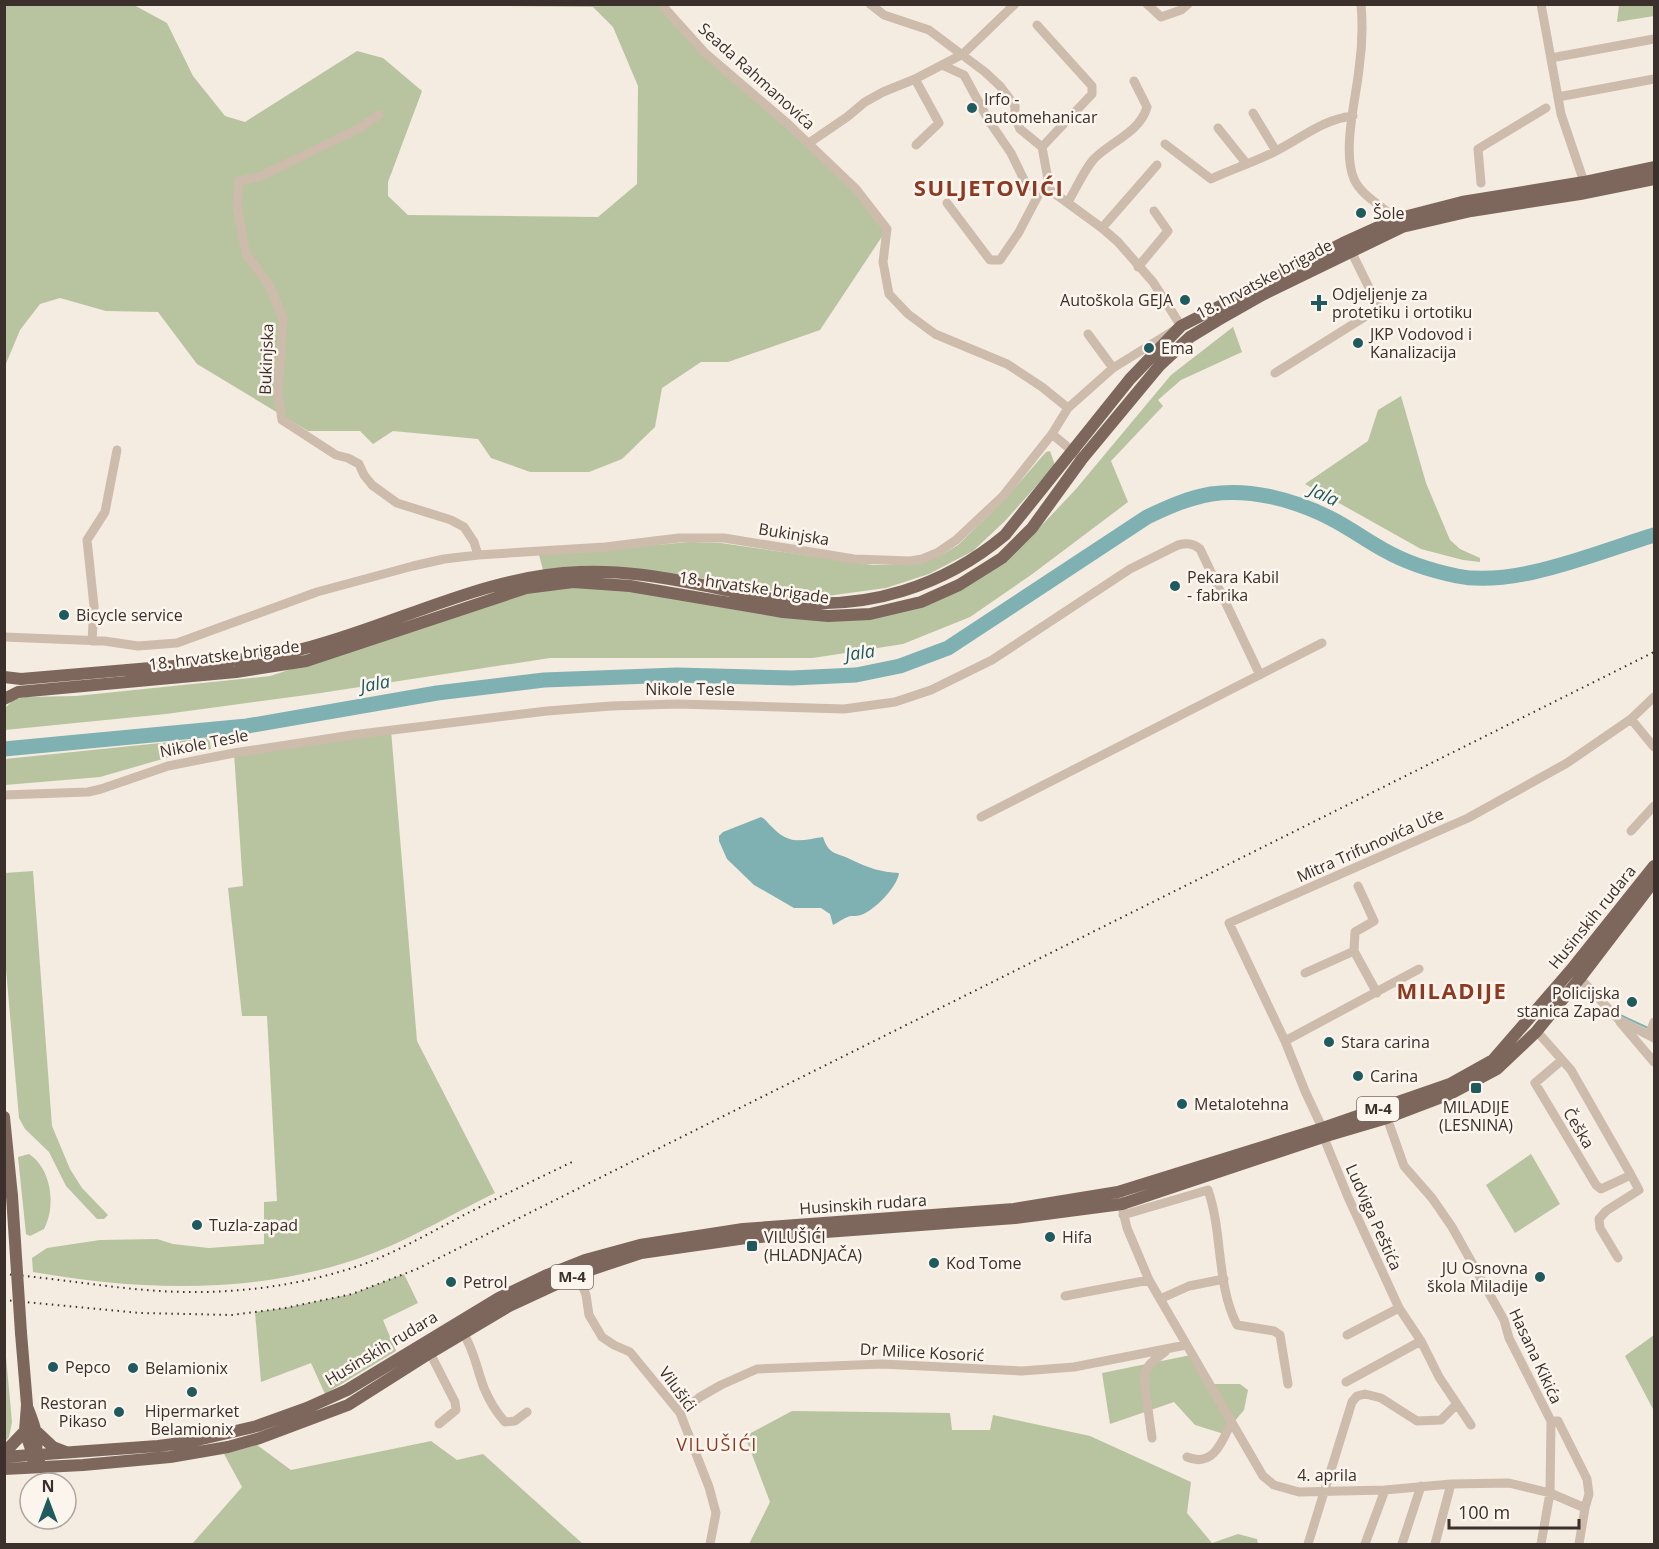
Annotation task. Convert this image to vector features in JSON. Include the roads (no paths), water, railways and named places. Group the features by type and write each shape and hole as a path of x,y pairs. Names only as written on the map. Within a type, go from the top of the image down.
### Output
{"main road":[{"name":"18. hrvatske brigade","path":"4,699 18,692 246,671 306,661 526,588 573,582 630,586 783,612 828,616 870,614 921,602 959,585 1002,558 1032,528 1077,455 1130,379 1181,326 1332,249 1399,223 1462,202 1584,182 1654,167"},
{"name":"18. hrvatske brigade","path":"4,677 21,679 134,670 267,656 309,647 509,581 545,574 582,572 660,577 788,602 861,602 914,588 980,556 1005,536 1160,365 1190,337 1262,294 1352,251 1399,223 1580,194 1654,179"},
{"name":"Husinskih rudara","path":"1325,1132 1388,1118 1450,1094 1497,1069 1536,1032 1654,867"},
{"name":"Husinskih rudara","path":"4,1469 60,1467 170,1457 228,1447 261,1438 348,1405 509,1306 578,1274 641,1253 746,1238 1015,1218 1121,1204 1325,1132 1450,1084 1492,1060 1576,974 1654,881"},
{"path":"4,1117 27,1405 30,1430 37,1441 35,1455 20,1468"},
{"name":"Husinskih rudara","path":"4,1455 35,1455 158,1446 189,1442 257,1426 307,1408 347,1390 499,1298 578,1262 640,1245 743,1229 1014,1209 1121,1204"},
{"path":"30,1430 53,1447 70,1452"},
{"path":"4,1455 30,1430"},
{"path":"35,1455 40,1461 60,1467"}],"street":[{"name":"Seada Rahmanovića","path":"661,4 705,53 808,143 856,189 885,224 887,229 883,262 889,294 908,314 935,334 1007,364 1042,387 1068,408"},
{"path":"870,4 884,15 929,30 985,72 1010,97 1015,106 1015,117 1020,129 1042,147 1046,190 1000,260 990,260 946,203"},
{"path":"1147,4 1161,17 1181,10 1188,4"},
{"path":"1361,4 1360,68 1349,159 1354,180 1366,195 1399,223"},
{"path":"1541,4 1561,114 1584,182"},
{"path":"808,143 865,102 883,92 915,80 963,54 1008,6"},
{"path":"1037,25 1092,86 1092,94 1042,147"},
{"path":"1551,58 1654,39"},
{"path":"942,66 964,75 989,121 1011,153 1026,184 1046,190 1068,202 1118,242 1152,282 1181,326"},
{"path":"1558,97 1654,79"},
{"path":"915,80 939,123 916,145"},
{"path":"1068,202 1093,160 1125,136 1145,113 1147,107 1134,81"},
{"path":"1481,183 1478,150 1546,108"},
{"path":"1253,113 1276,151"},
{"name":"Bukinjska","path":"379,115 358,129 258,177 238,181 237,206 246,254 269,285 283,318 278,392 282,420 336,455 359,464 372,485 397,503 451,520 464,527 474,542 478,555"},
{"path":"1165,144 1211,179 1276,151 1316,127 1342,117 1353,116"},
{"path":"1218,128 1246,163"},
{"path":"1102,228 1157,165"},
{"path":"1138,267 1168,231 1154,211"},
{"name":"18. hrvatske brigade","path":"1275,373 1379,309 1352,251"},
{"name":"Bukinjska","path":"4,637 93,641 138,646 177,643 317,591 413,566 478,555 605,547 702,537 724,538 854,559 910,561 922,559 937,553 956,540 1003,496 1052,434 1068,408 1113,368 1181,326"},
{"path":"1088,334 1113,368"},
{"path":"1052,434 1077,455"},
{"path":"93,641 94,606 87,540 105,512 117,450"},
{"name":"Nikole Tesle","path":"4,795 88,792 168,765 224,755 351,735 547,711 611,706 678,705 844,709 895,702 931,690 992,660 1130,569 1186,543 1200,549 1260,675"},
{"path":"981,817 1322,643"},
{"name":"Mitra Trifunovića Uče","path":"1325,1132 1229,923 1468,818 1547,776 1631,720 1654,697"},
{"path":"1631,720 1654,747"},
{"path":"1631,831 1654,806"},
{"name":"Mitra Trifunovića Uče","path":"1354,951 1355,932 1374,921 1358,886"},
{"path":"1305,973 1354,951 1377,993"},
{"path":"1285,1041 1419,969"},
{"path":"1576,974 1654,1062"},
{"path":"1619,1020 1652,1036 1654,1022"},
{"name":"Češka","path":"1536,1032 1562,1060 1571,1070 1631,1175 1601,1189 1596,1185 1535,1083 1562,1060"},
{"name":"Hasana Kikića","path":"1388,1118 1404,1166 1432,1198 1452,1227 1504,1320 1509,1338 1551,1421 1550,1493"},
{"name":"Ludviga Peštića","path":"1325,1132 1326,1143 1348,1197 1399,1308 1421,1341 1439,1377 1471,1425"},
{"path":"1618,1258 1600,1228 1599,1219 1606,1211 1639,1191 1631,1175"},
{"name":"Husinskih rudara","path":"1121,1204 1208,1190 1214,1207 1231,1314 1237,1325 1274,1331 1280,1335 1288,1384"},
{"name":"4. aprila","path":"1121,1204 1149,1280 1263,1476 1274,1485 1299,1492 1509,1483 1550,1493 1585,1508"},
{"name":"Vilušići","path":"578,1274 586,1295 589,1315 602,1337 630,1352 680,1413 709,1487 716,1513 710,1545"},
{"path":"1160,1299 1189,1286 1224,1279"},
{"path":"1065,1296 1149,1280"},
{"path":"1347,1335 1399,1308"},
{"name":"Husinskih rudara","path":"463,1333 485,1390 504,1422 514,1421 527,1412"},
{"path":"1346,1382 1421,1341"},
{"name":"Dr Milice Kosorić","path":"680,1413 700,1397 721,1385 758,1369 872,1364 1022,1371 1074,1367 1186,1345"},
{"name":"Dr Milice Kosorić","path":"1152,1438 1144,1371 1149,1363 1172,1348"},
{"name":"Husinskih rudara","path":"430,1353 456,1410 439,1424"},
{"path":"1308,1545 1352,1402 1357,1396 1365,1394 1381,1398 1417,1421 1441,1420 1457,1404"},
{"path":"1551,1421 1558,1421 1587,1479 1589,1494 1579,1545"},
{"path":"1187,1457 1201,1460 1213,1455 1231,1423"},
{"path":"1435,1545 1451,1484"},
{"path":"1402,1545 1421,1486"},
{"path":"1365,1545 1385,1490"},
{"path":"1541,1545 1550,1493"}],"water":[{"path":"761,817 785,837 802,840 823,837 834,853 875,869 899,873 898,878 885,897 872,909 861,915 846,917 833,925 830,914 821,908 794,908 754,885 727,859 719,841 719,836 723,832"}],"waterway":[{"name":"Jala","path":"4,749 247,726 437,693 544,680 677,675 792,678 856,675 900,666 948,648 1147,517 1186,500 1211,494 1257,494 1287,501 1330,518 1384,550 1410,562 1457,576 1480,578 1530,573 1582,559 1654,535"},
{"path":"1618,1014 1648,1028"}],"railway":[{"path":"4,1300 140,1313 232,1315 285,1308 352,1294 417,1269 1654,652"},
{"path":"4,1274 185,1292 253,1289 298,1282 377,1259 572,1162"}],"place":[{"name":"Irfo - automehanicar","path":"972,108"},
{"name":"Šole","path":"1361,213"},
{"name":"Autoškola GEJA","path":"1185,300"},
{"name":"Odjeljenje za protetiku i ortotiku","path":"1319,303"},
{"name":"JKP Vodovod i Kanalizacija","path":"1358,343"},
{"name":"Ema","path":"1149,348"},
{"name":"Pekara Kabil - fabrika","path":"1175,586"},
{"name":"Bicycle service","path":"64,615"},
{"name":"Policijska stanica Zapad","path":"1632,1002"},
{"name":"Stara carina","path":"1329,1042"},
{"name":"Carina","path":"1358,1076"},
{"name":"MILADIJE (LESNINA)","path":"1476,1088"},
{"name":"Metalotehna","path":"1182,1104"},
{"name":"Tuzla-zapad","path":"197,1225"},
{"name":"Hifa","path":"1050,1237"},
{"name":"VILUŠIĆI (HLADNJAČA)","path":"752,1246"},
{"name":"Kod Tome","path":"934,1263"},
{"name":"JU Osnovna škola Miladije","path":"1540,1277"},
{"name":"Petrol","path":"451,1282"},
{"name":"Pepco","path":"53,1367"},
{"name":"Belamionix","path":"133,1368"},
{"name":"Hipermarket Belamionix","path":"192,1392"},
{"name":"Restoran Pikaso","path":"119,1412"}],"district":[{"name":"SULJETOVIĆI","path":"989,188"},
{"name":"MILADIJE","path":"1452,991"},
{"name":"VILUŠIĆI","path":"717,1445"}]}
